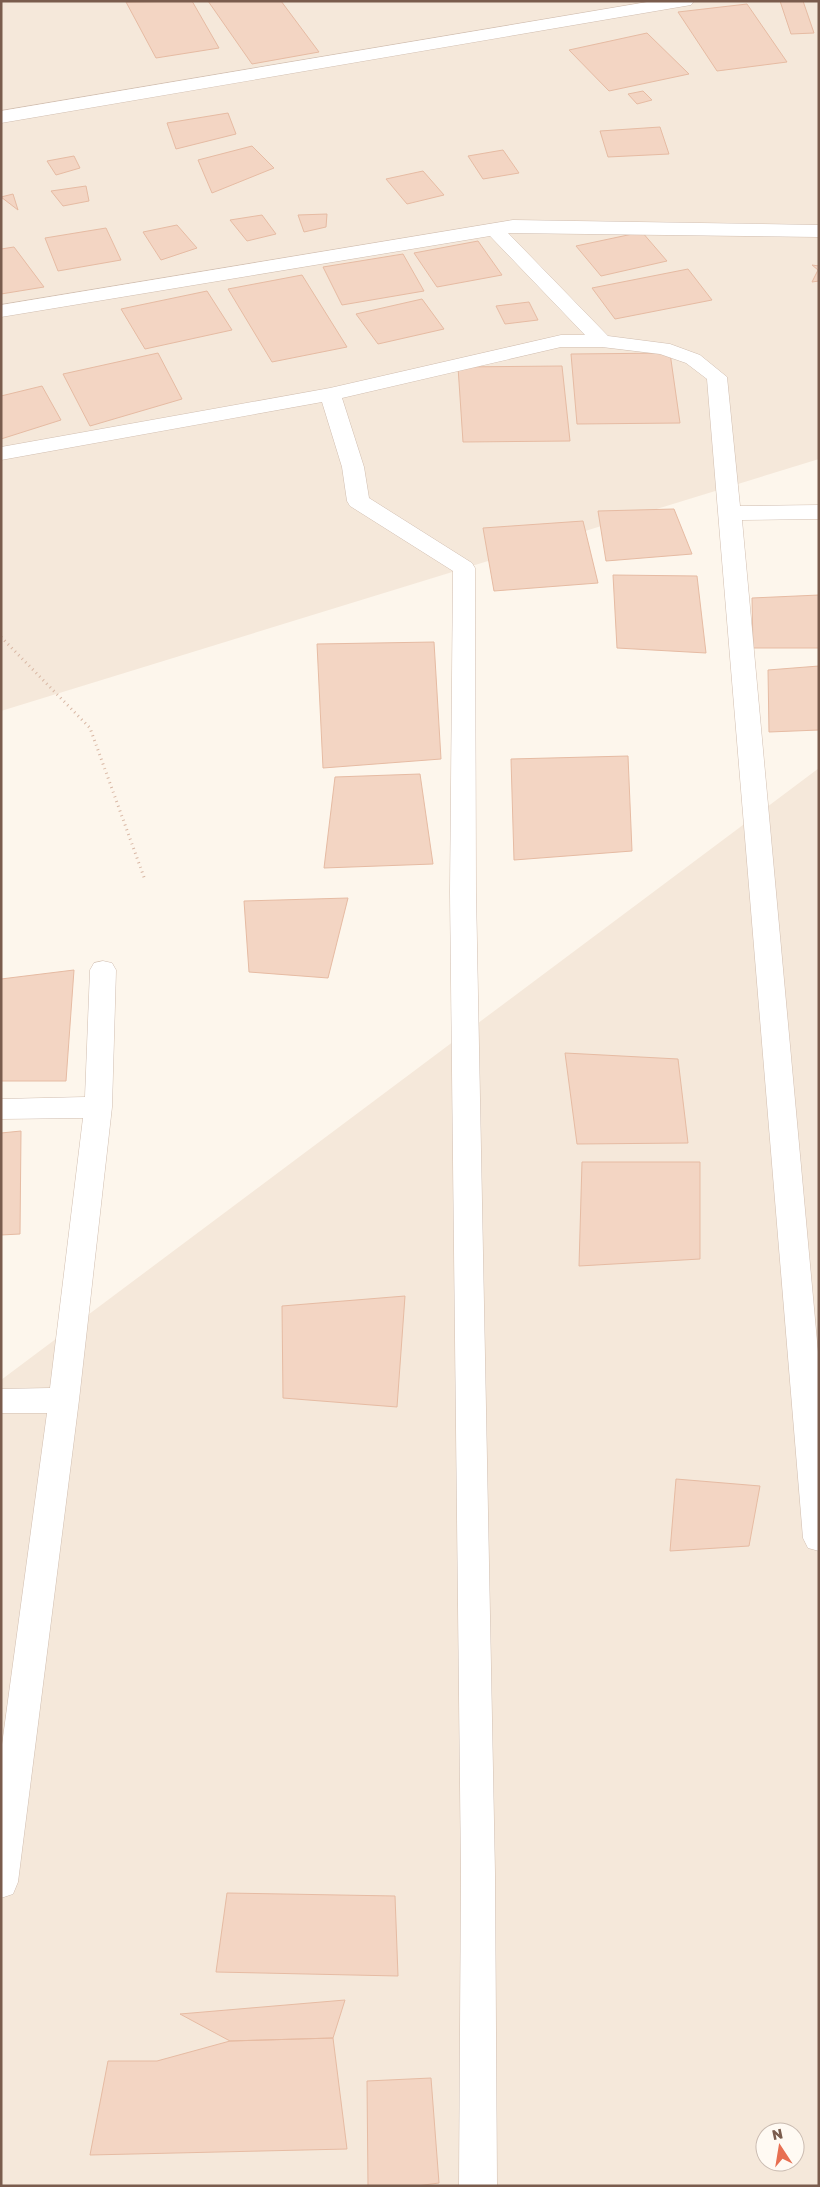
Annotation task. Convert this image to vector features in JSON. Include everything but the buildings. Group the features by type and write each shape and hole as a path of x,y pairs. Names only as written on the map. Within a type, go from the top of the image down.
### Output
{"street":[{"path":"1,117 685,1"},
{"path":"1,311 513,226 819,230"},
{"path":"495,230 602,341"},
{"path":"1,454 330,394 561,341 602,341 663,348 693,359 717,377 819,1538"},
{"path":"330,394 353,467 358,500 464,568 463,892 478,1874 478,2186"},
{"path":"730,513 819,512"},
{"path":"1,1882 64,1400 98,1107 103,970"},
{"path":"1,1109 98,1107"},
{"path":"1,1401 64,1400"}],"path":[{"path":"1,637 90,728 145,880"}],"shaded area":[{"path":"1,1 819,1 819,459 1,711"},
{"path":"819,768 819,2186 1,2186 1,1380"}]}
